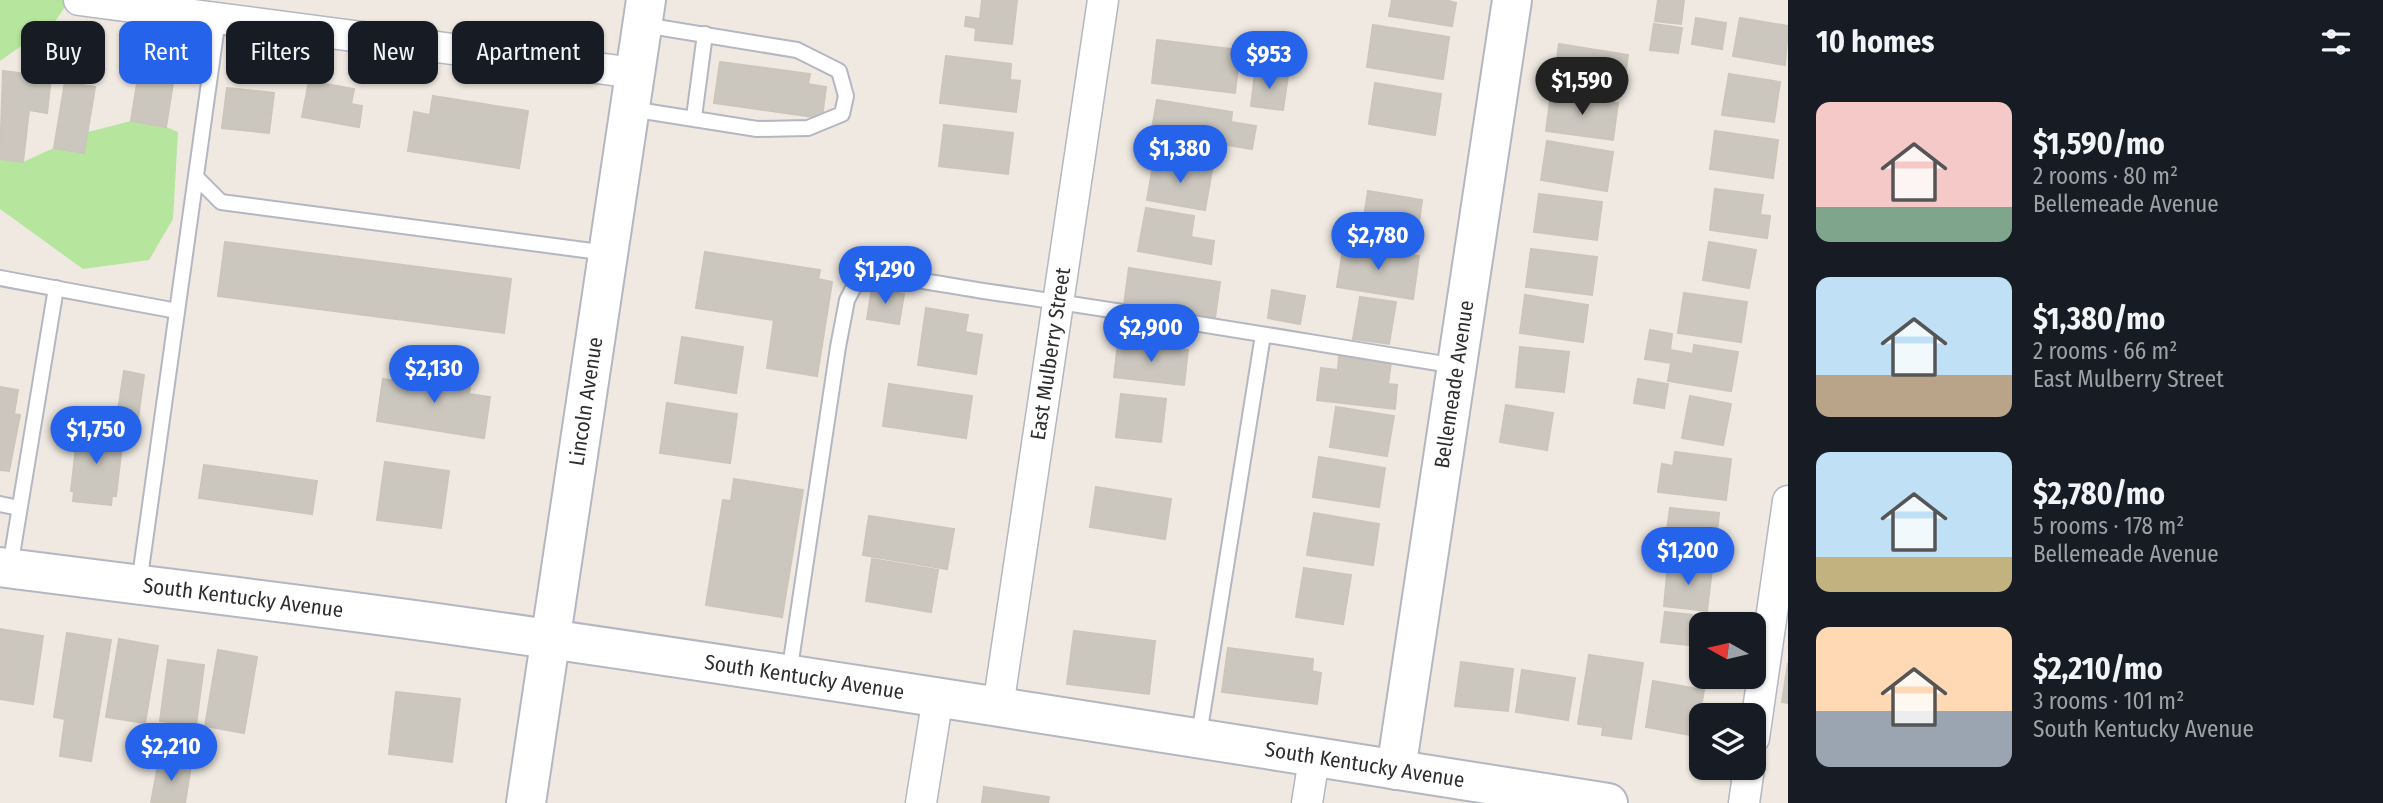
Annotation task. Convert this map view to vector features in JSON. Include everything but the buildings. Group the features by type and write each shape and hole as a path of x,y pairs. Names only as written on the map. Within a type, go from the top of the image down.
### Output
{"street":[{"path":"79,0 216,12 633,91"},
{"name":"East Mulberry Street","path":"998,708 1103,0"},
{"name":"Bellemeade Avenue","path":"1396,770 1513,0"},
{"name":"Lincoln Avenue","path":"526,803 644,12"},
{"path":"1759,703 1788,501"},
{"name":"South Kentucky Avenue","path":"5,568 551,641 938,697 1314,759 1608,803"},
{"path":"921,803 938,697"},
{"path":"1307,803 1314,759"},
{"path":"1744,803 1747,780"}],"lane":[{"path":"139,585 197,177 216,12"},
{"path":"633,91 694,117 757,129 808,128 842,114 846,96 839,71 797,50 705,34 644,12"},
{"path":"694,117 705,34"},
{"path":"197,177 221,202 609,253"},
{"path":"789,676 838,347 853,285 858,279 867,277 1058,302 1457,366"},
{"path":"0,278 177,311"},
{"path":"5,568 19,508 56,289"},
{"path":"1199,740 1263,335"},
{"path":"0,505 19,508"}],"green space":[{"path":"0,0 69,0 56,21 21,21 21,46 0,61"},
{"path":"131,121 166,127 178,132 173,219 149,260 83,269 0,209 0,159 23,162 54,148 84,153 88,132"}]}
